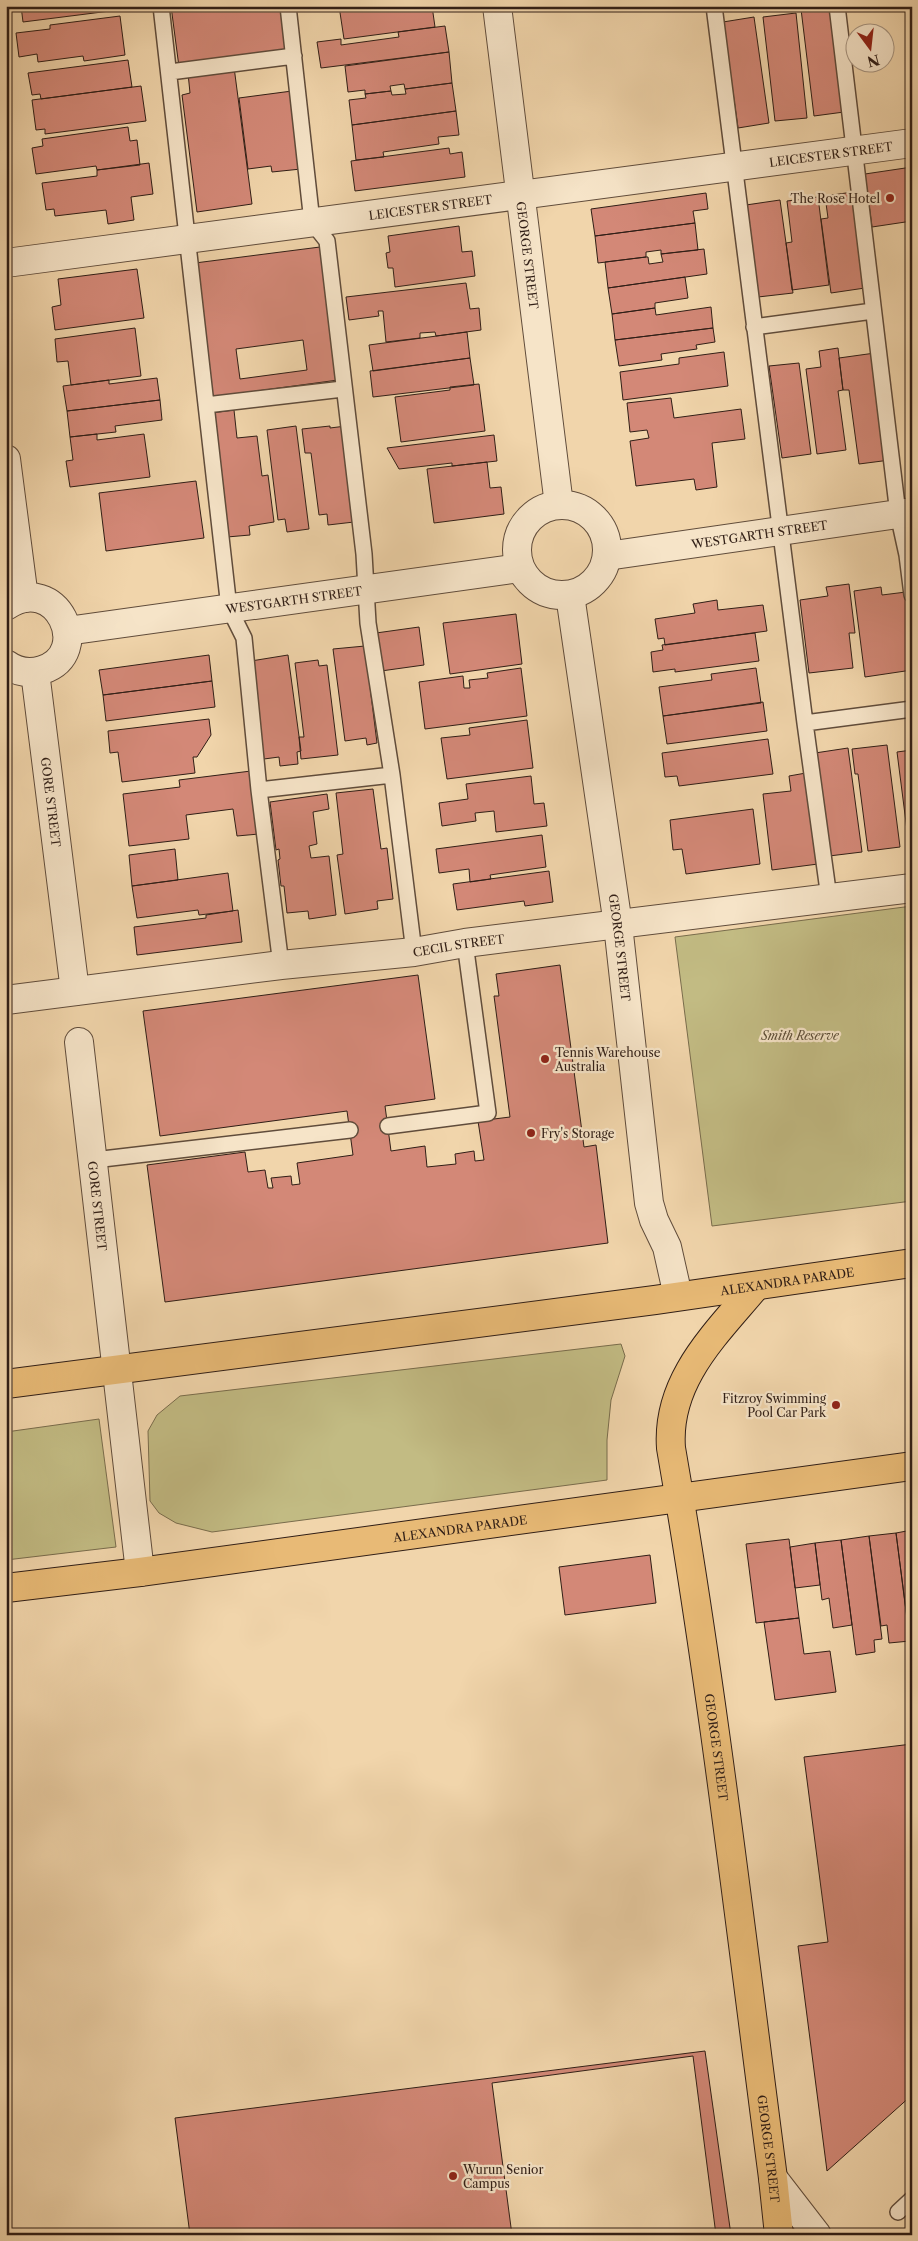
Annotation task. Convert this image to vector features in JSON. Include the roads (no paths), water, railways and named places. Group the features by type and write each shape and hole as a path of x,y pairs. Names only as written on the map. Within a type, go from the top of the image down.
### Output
{"main road":[{"name":"ALEXANDRA PARADE","path":"6,1384 912,1264"},
{"name":"GEORGE STREET","path":"756,1286 704,1349 688,1375 672,1414 670,1432 691,1562 715,1733 774,2178 779,2235"},
{"name":"ALEXANDRA PARADE","path":"6,1588 140,1572 912,1466"}],"street":[{"name":"GEORGE STREET","path":"497,6 559,505"},
{"name":"LEICESTER STREET","path":"6,262 912,143"},
{"path":"6,459 15,602 36,598 48,602 57,609 64,619 68,631 63,654 56,663 35,672 24,673 6,664"},
{"path":"559,505 572,506 584,511 603,530 607,542 607,556 604,567 590,585 570,595 555,595 540,590 528,581 520,568 517,554 518,540 524,527 533,516 545,509 559,505"},
{"name":"WESTGARTH STREET","path":"607,556 905,513"},
{"name":"WESTGARTH STREET","path":"68,631 520,568"},
{"name":"GEORGE STREET","path":"570,595 618,925 649,1203 654,1220 667,1247 678,1296"},
{"name":"GORE STREET","path":"35,672 75,991"},
{"name":"CECIL STREET","path":"6,1000 281,965 414,952 465,943 912,888"},
{"name":"GORE STREET","path":"79,1042 140,1572"},
{"path":"774,2178 817,2235"}],"lane":[{"path":"161,6 170,72 229,608 244,638 259,790 281,965"},
{"path":"288,6 312,222 327,241 364,554 368,623 392,775 414,952"},
{"path":"714,6 804,723 829,898"},
{"path":"836,6 856,151 873,311 905,513 907,555 912,595"},
{"path":"170,72 294,56"},
{"path":"754,327 873,311"},
{"path":"206,405 343,389"},
{"path":"804,723 912,709"},
{"path":"259,790 392,775"},
{"path":"388,1126 488,1113 465,943"},
{"path":"94,1160 350,1130"},
{"path":"898,2212 912,2199"}],"place":[{"name":"The Rose Hotel","path":"890,198"},
{"name":"Tennis Warehouse Australia","path":"545,1059"},
{"name":"Fry's Storage","path":"531,1133"},
{"name":"Fitzroy Swimming Pool Car Park","path":"836,1405"},
{"name":"Wurun Senior Campus","path":"453,2176"}],"park label":[{"name":"Smith Reserve","path":"800,1035"}]}
